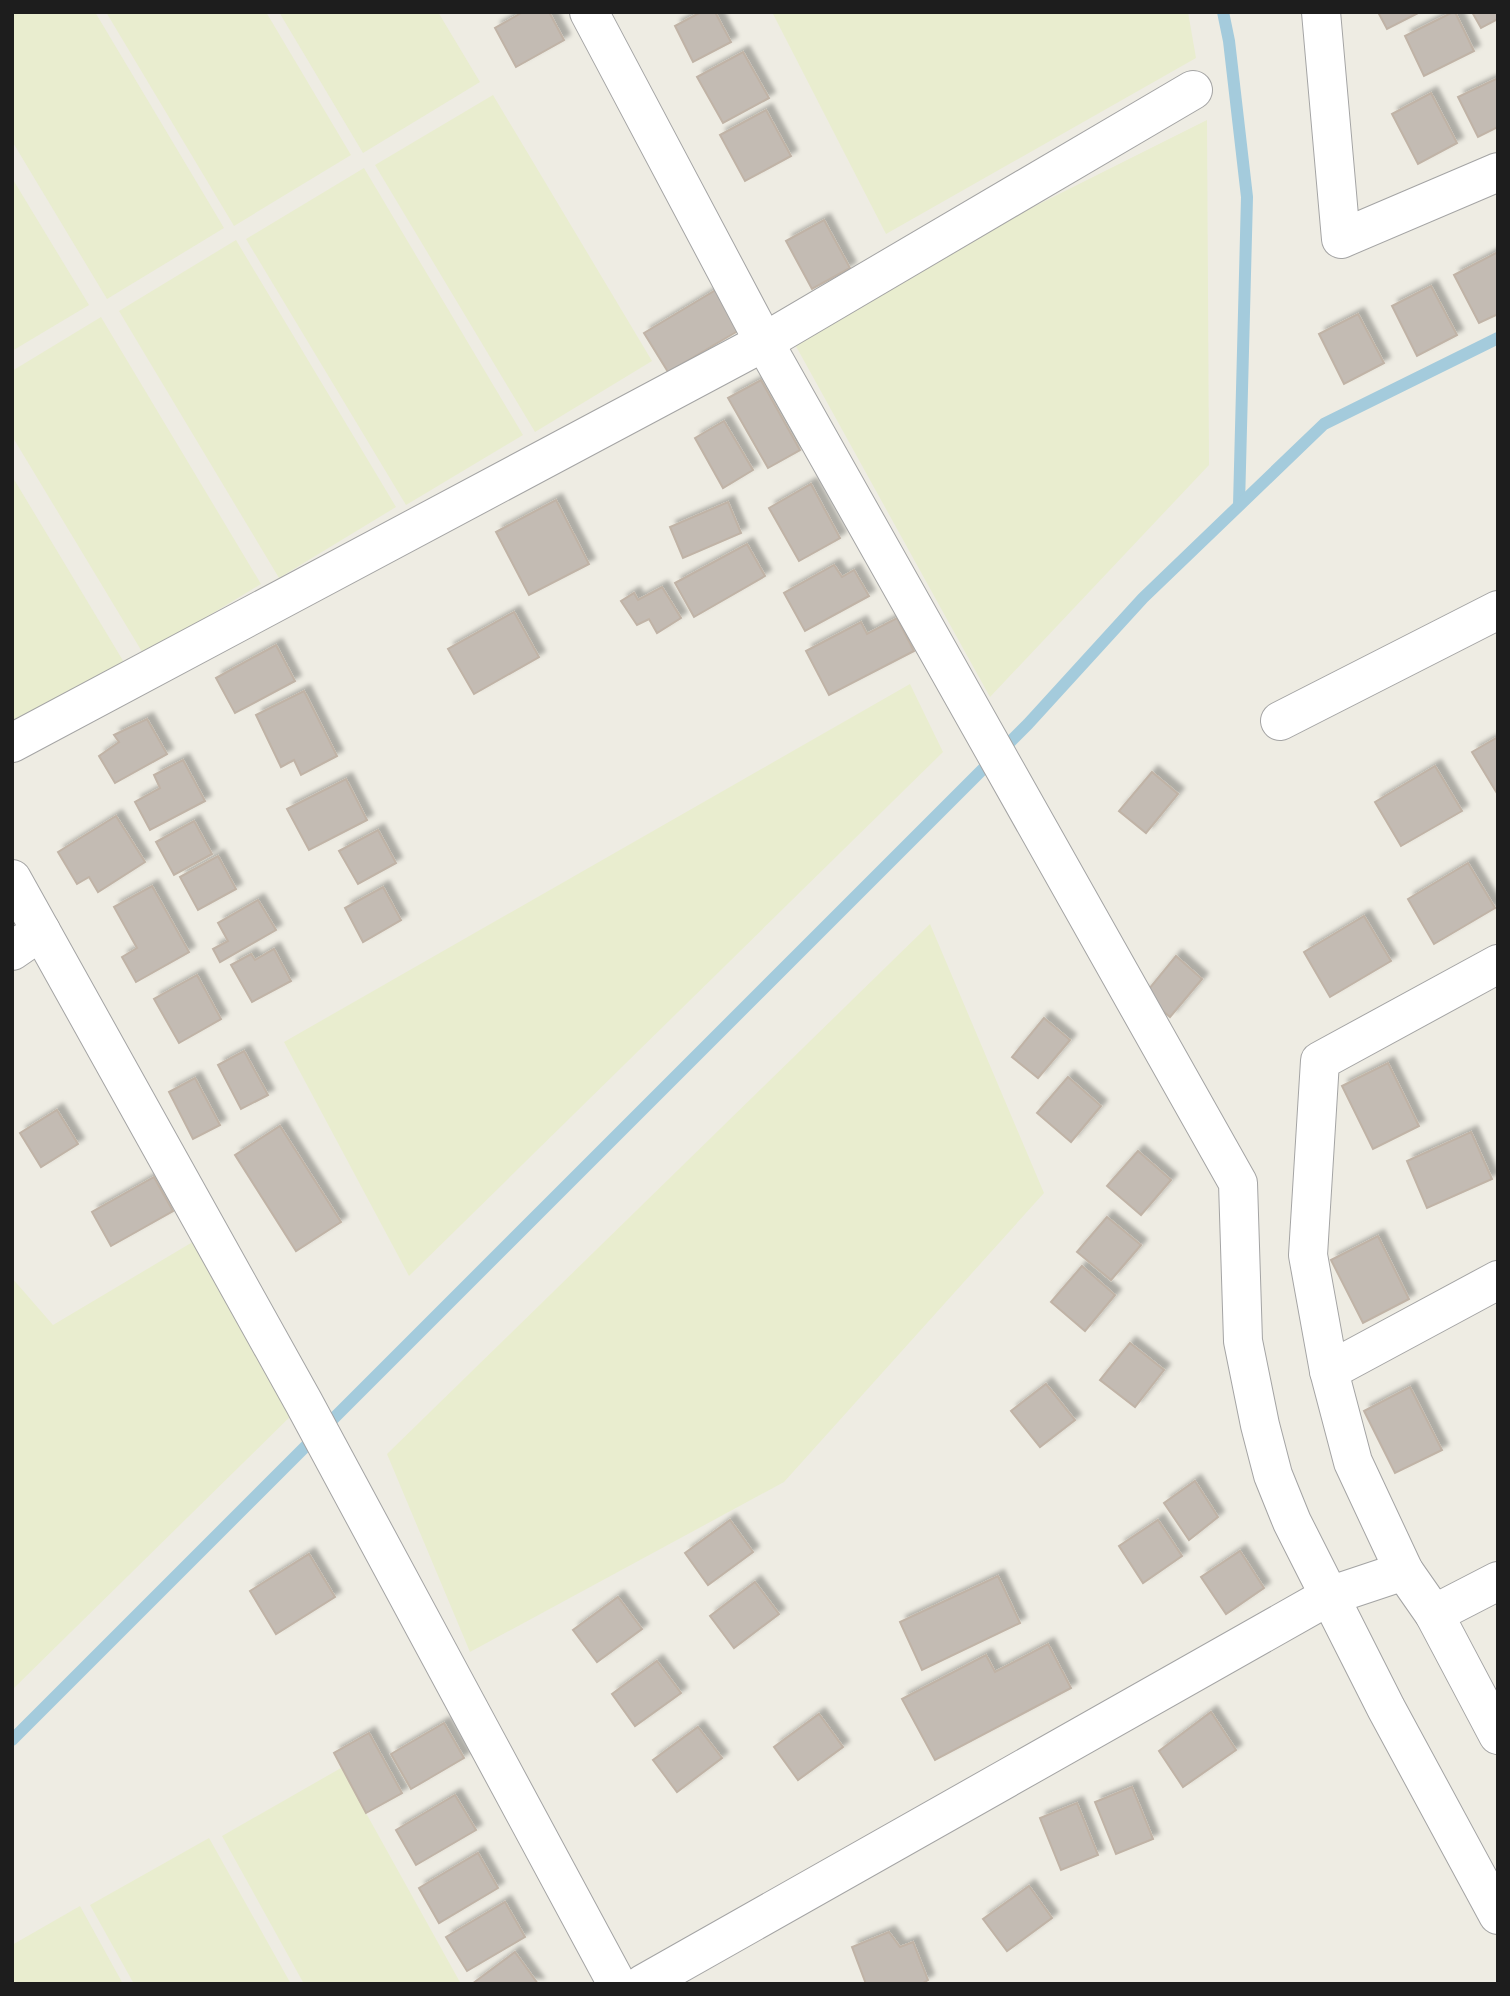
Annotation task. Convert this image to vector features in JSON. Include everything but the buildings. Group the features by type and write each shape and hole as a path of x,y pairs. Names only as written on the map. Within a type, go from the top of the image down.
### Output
{"street":[{"path":"589,12 764,342 1238,1183 1243,1341 1273,1475 1292,1522 1386,1708 1498,1915"},
{"path":"1321,12 1341,239 1498,172"},
{"path":"12,743 764,342 1193,90"},
{"path":"1280,721 1498,610"},
{"path":"12,878 27,941 304,1403 617,1984"},
{"path":"1498,964 1320,1060 1308,1255 1329,1371 1353,1462 1404,1570 1434,1614 1498,1735"},
{"path":"1329,1371 1498,1280"},
{"path":"643,1984 1329,1596 1404,1570"},
{"path":"1434,1614 1498,1581"}],"green space":[{"path":"12,12 95,12 224,228 107,299 12,141"},
{"path":"106,12 266,12 351,155 234,226"},
{"path":"279,12 438,12 480,82 363,153"},
{"path":"772,12 1188,12 1196,58 886,234"},
{"path":"493,95 652,361 535,432 375,165"},
{"path":"1207,120 1209,465 990,697 787,330"},
{"path":"364,168 523,435 406,505 246,239"},
{"path":"12,178 89,305 12,351"},
{"path":"236,240 396,507 279,578 119,311"},
{"path":"101,317 261,584 144,655 12,436 12,371"},
{"path":"12,476 128,669 12,739"},
{"path":"910,684 943,752 409,1276 284,1042"},
{"path":"930,924 1044,1193 784,1482 470,1652 387,1454"},
{"path":"196,1240 304,1403 12,1690 12,1278 53,1325"},
{"path":"341,1768 461,1984 304,1984 222,1836"},
{"path":"209,1838 291,1984 134,1984 90,1905"},
{"path":"80,1906 123,1984 12,1984 12,1945"}],"waterway":[{"path":"1223,12 1229,41 1247,197 1239,505"},
{"path":"12,1740 1028,724 1143,598 1324,424 1498,338"}]}
